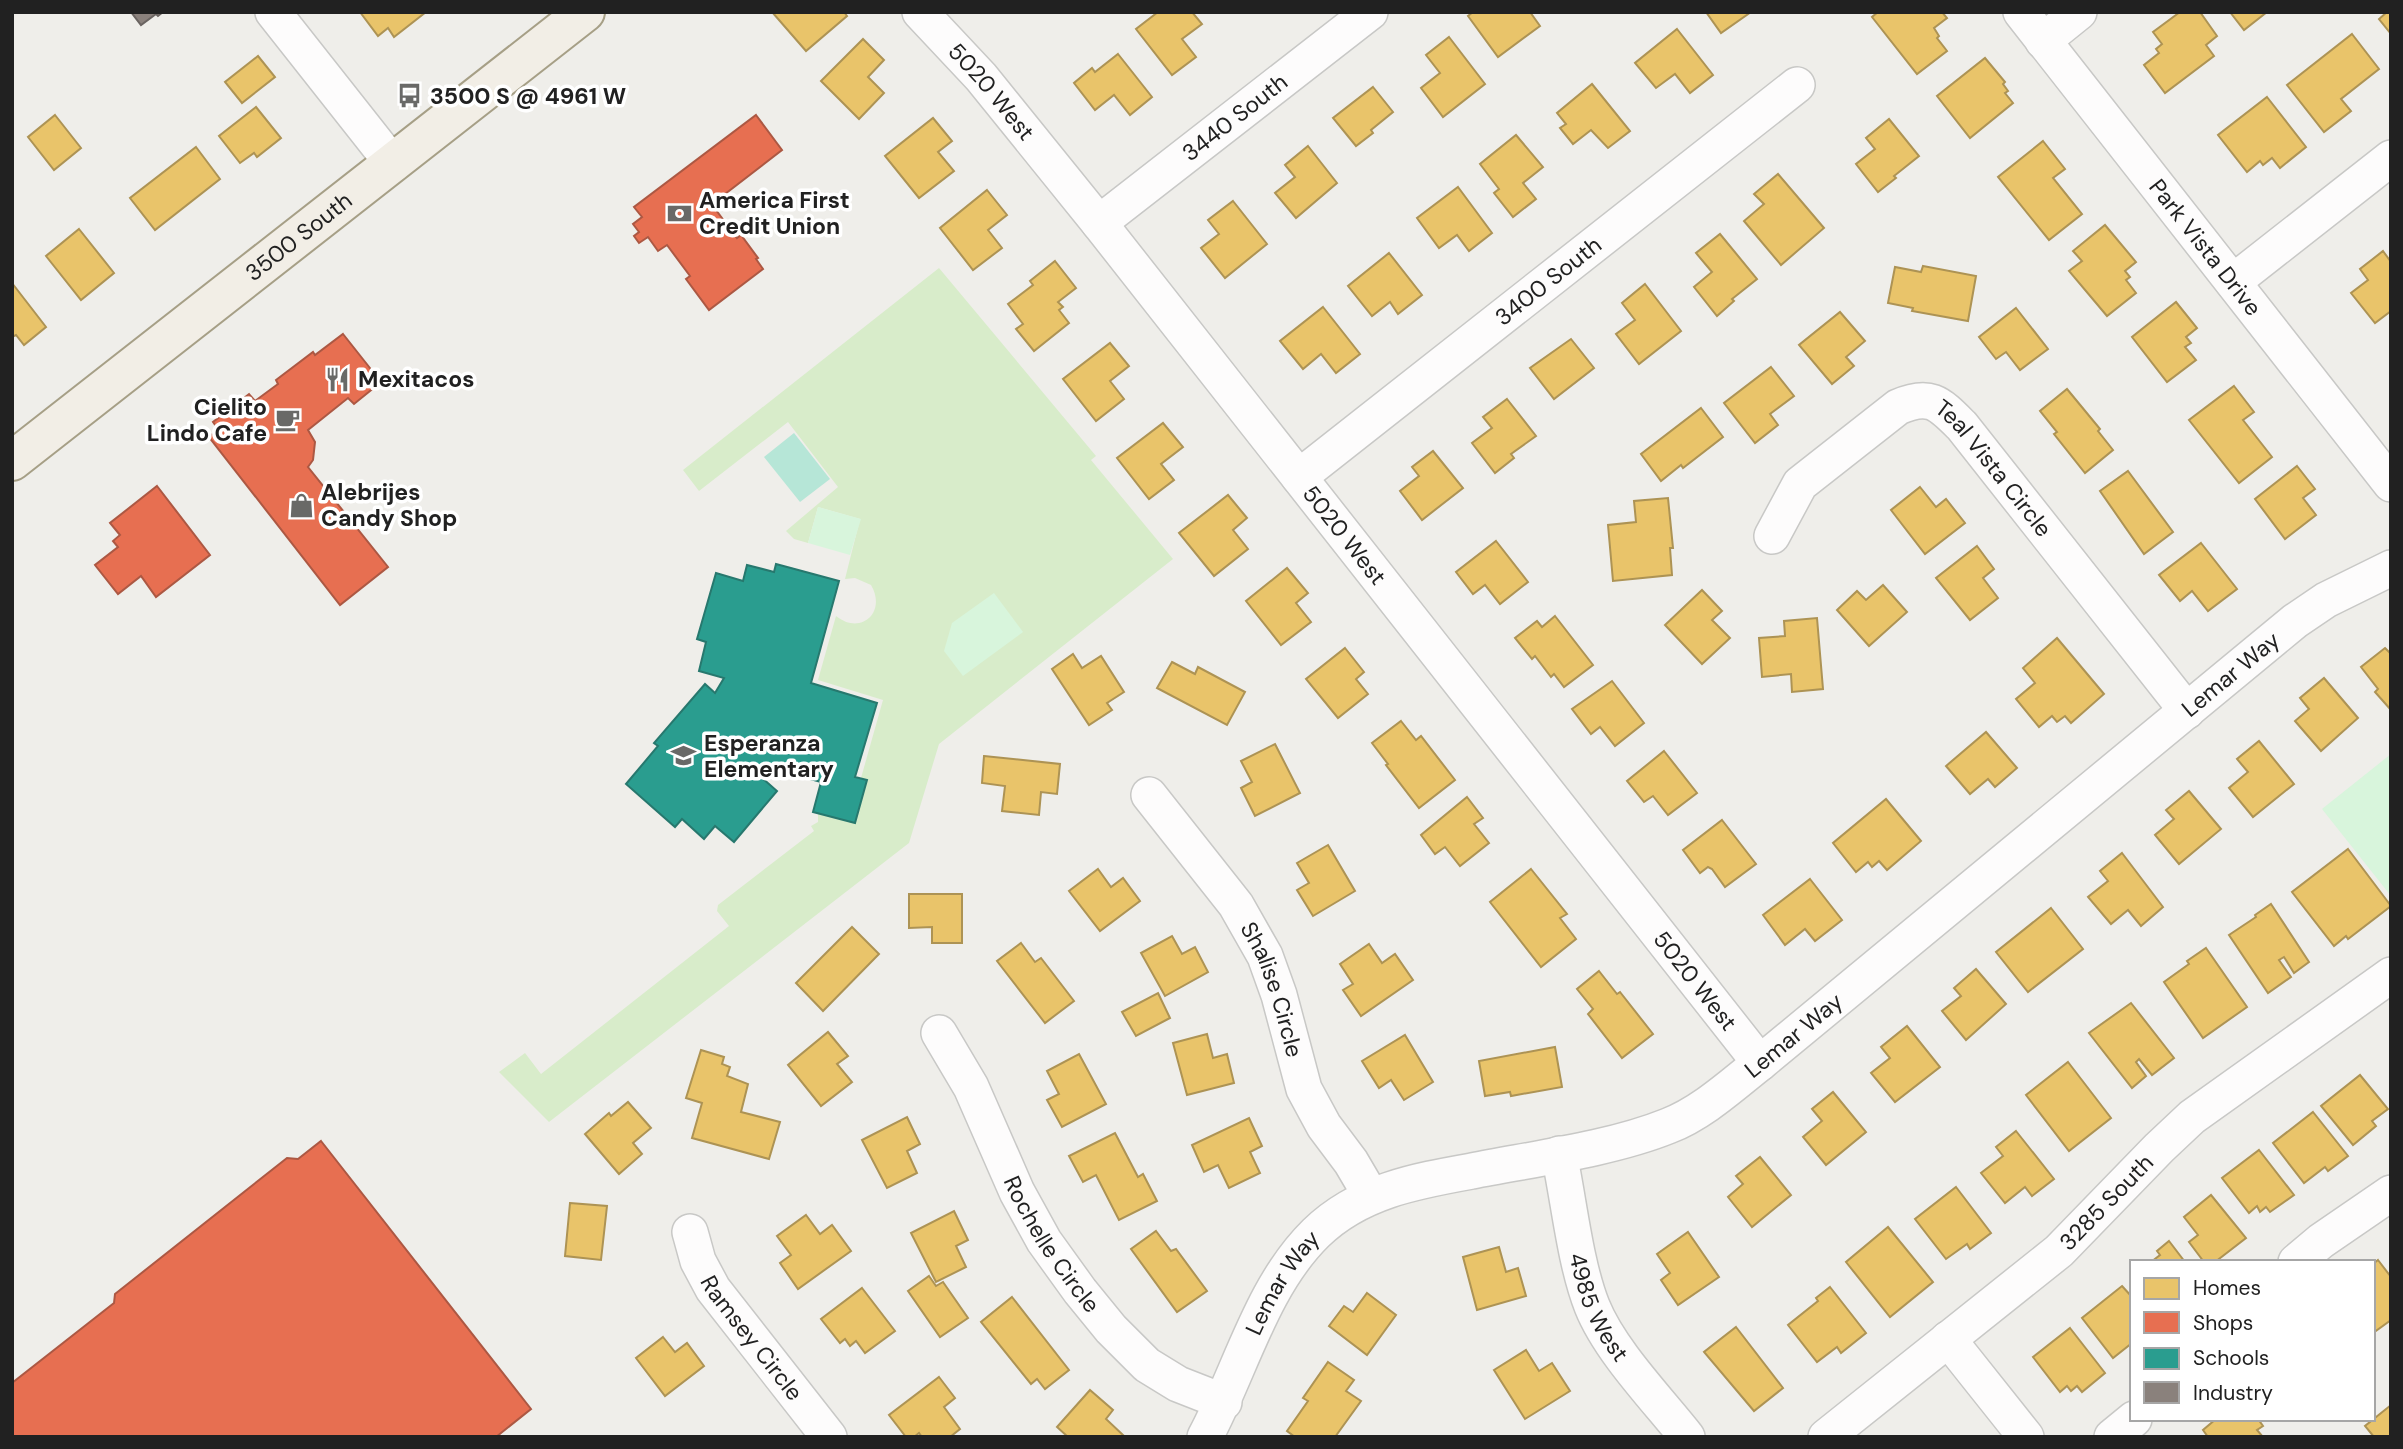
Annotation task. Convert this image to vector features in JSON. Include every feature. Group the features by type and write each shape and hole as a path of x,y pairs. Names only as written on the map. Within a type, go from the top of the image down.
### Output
{"main road":[{"name":"3500 South","path":"12,461 585,12"}],"street":[{"path":"273,12 393,164"},
{"name":"5020 West","path":"920,12 981,77 1100,223 1760,1063"},
{"name":"3440 South","path":"1100,223 1370,12"},
{"name":"Park Vista Drive","path":"2021,12 2391,484"},
{"path":"2043,41 2079,12"},
{"name":"3400 South","path":"1299,477 1797,85"},
{"path":"2232,282 2391,158"},
{"name":"Teal Vista Circle","path":"1772,536 1800,484 1898,407 1914,400 1929,401 1945,409 1962,426 2187,711"},
{"name":"Lemar Way","path":"1205,1437 1224,1402 1282,1275 1316,1233 1340,1213 1371,1196 1409,1183 1634,1138 1671,1126 1706,1104 1760,1063 2295,621 2326,600 2391,568"},
{"name":"Shalise Circle","path":"1150,795 1236,905 1248,926 1265,957 1279,995 1304,1089 1324,1126 1351,1162 1371,1196"},
{"name":"3285 South","path":"1826,1437 2059,1251 2159,1147 2201,1109 2391,975"},
{"name":"Rochelle Circle","path":"939,1034 971,1087 1017,1192 1044,1241 1080,1291 1111,1329 1147,1365 1178,1384 1224,1402"},
{"name":"4985 West","path":"1559,1154 1585,1285 1593,1309 1607,1335 1687,1437"},
{"path":"2298,1260 2391,1194"},
{"name":"Ramsey Circle","path":"690,1232 698,1261 713,1289 829,1437"},
{"path":"1948,1339 2025,1437"},
{"path":"2112,1437 2132,1421"}],"green space":[{"path":"939,268 1096,456 1091,460 1173,559 939,744 909,843 549,1122 499,1072 525,1053 541,1074 729,926 717,911 718,905 814,831 811,826 818,822 818,813 855,823 867,780 861,778 883,700 818,680 836,616 845,622 854,623 862,622 874,612 875,595 871,585 855,578 845,579 860,519 818,507 808,543 794,539 786,531 838,487 788,422 699,491 683,470"},
{"path":"794,433 830,479 800,502 764,457"},
{"path":"818,507 861,519 850,555 808,543"},
{"path":"994,593 1023,632 963,676 944,651 952,623"},
{"path":"2391,754 2391,896 2322,809"}],"building: Homes":[{"path":"360,12 426,12 394,37 388,28 378,36"},
{"path":"772,12 844,12 847,16 806,51"},
{"path":"1158,12 1192,12 1202,24 1182,39 1196,57 1172,75 1136,29"},
{"path":"1473,12 1530,12 1540,26 1498,57 1468,16"},
{"path":"1706,12 1751,12 1721,33"},
{"path":"1878,12 1942,12 1947,18 1934,28 1939,36 1937,38 1947,51 1917,74 1872,17"},
{"path":"2180,12 2200,12 2217,36 2206,45 2214,56 2165,93 2144,65 2159,53 2156,49 2162,44 2153,32"},
{"path":"2230,12 2267,12 2244,30"},
{"path":"2391,12 2391,34 2379,19"},
{"path":"1677,29 1713,75 1690,93 1675,74 1656,88 1635,63"},
{"path":"2352,34 2379,69 2341,99 2351,111 2324,132 2287,85"},
{"path":"1449,37 1485,84 1443,117 1421,88 1440,73 1426,55"},
{"path":"863,39 884,60 868,77 884,93 859,119 821,81"},
{"path":"1118,54 1152,97 1130,115 1114,95 1095,110 1074,83 1092,68 1095,72"},
{"path":"258,56 275,77 242,103 225,82"},
{"path":"1985,58 2005,82 2003,84 2008,91 2005,93 2013,103 1970,138 1937,96"},
{"path":"1592,84 1630,131 1608,148 1591,130 1573,144 1560,128 1566,124 1557,113"},
{"path":"1373,87 1393,112 1356,146 1333,118"},
{"path":"2267,97 2306,147 2280,168 2272,158 2263,165 2260,161 2247,172 2218,135"},
{"path":"256,107 281,138 257,157 254,153 240,163 219,136"},
{"path":"55,115 81,148 54,170 28,137"},
{"path":"933,118 952,141 938,152 954,171 919,198 885,156"},
{"path":"1889,119 1919,156 1878,192 1856,164 1875,149 1866,138"},
{"path":"1516,135 1543,167 1523,183 1536,199 1513,217 1494,193 1499,189 1480,164"},
{"path":"2043,141 2065,169 2053,178 2082,214 2049,240 1998,177"},
{"path":"1308,146 1337,183 1296,218 1275,193 1295,177 1285,165"},
{"path":"196,147 220,179 155,230 130,198"},
{"path":"1778,174 1824,228 1781,265 1744,221 1764,204 1754,194"},
{"path":"1458,187 1492,233 1469,251 1457,235 1439,248 1417,218"},
{"path":"987,190 1007,215 988,230 1002,248 973,270 940,228"},
{"path":"1233,201 1267,244 1225,278 1201,248 1219,234 1208,220"},
{"path":"2105,225 2136,262 2125,271 2130,277 2126,280 2136,293 2107,316 2069,271 2082,261 2073,251"},
{"path":"79,229 114,273 81,300 46,256"},
{"path":"1720,234 1757,279 1732,299 1734,301 1717,316 1694,287 1712,272 1696,253"},
{"path":"2383,251 2391,262 2391,311 2375,323 2351,293 2368,280 2360,269"},
{"path":"1389,253 1422,295 1398,314 1390,302 1372,316 1348,286"},
{"path":"1055,261 1076,288 1058,302 1063,307 1059,310 1069,323 1034,351 1016,329 1023,324 1008,304 1033,285 1030,281"},
{"path":"1923,266 1976,276 1968,321 1912,311 1913,308 1888,303 1895,267 1921,272"},
{"path":"12,283 46,327 24,345 16,335 12,337"},
{"path":"1645,284 1681,331 1639,364 1616,334 1635,320 1622,303"},
{"path":"2176,302 2197,328 2186,337 2191,343 2185,347 2196,360 2167,382 2132,337"},
{"path":"1323,307 1360,354 1336,373 1321,354 1303,369 1280,341"},
{"path":"2016,308 2048,349 2020,370 2006,352 1996,359 1979,337"},
{"path":"1840,312 1865,341 1846,357 1854,366 1832,384 1799,345"},
{"path":"1571,339 1594,368 1554,399 1530,368"},
{"path":"1110,343 1129,366 1110,381 1124,399 1096,421 1063,379"},
{"path":"1771,367 1794,396 1770,414 1778,425 1755,443 1724,403"},
{"path":"2234,386 2254,412 2243,420 2272,457 2239,483 2189,420"},
{"path":"2067,389 2100,429 2098,431 2113,450 2085,473 2054,434 2057,432 2040,411"},
{"path":"1507,399 1536,436 1511,454 1514,458 1495,473 1472,443 1492,428 1483,417"},
{"path":"1701,408 1723,437 1683,468 1681,465 1661,481 1641,454"},
{"path":"1163,423 1183,447 1161,464 1174,480 1149,499 1117,458"},
{"path":"1433,451 1463,488 1422,520 1400,491 1419,476 1412,467"},
{"path":"2297,466 2315,489 2303,498 2316,515 2285,539 2255,499"},
{"path":"2128,471 2173,532 2144,554 2100,491"},
{"path":"1920,487 1936,507 1946,499 1965,523 1925,554 1891,510"},
{"path":"1228,495 1247,518 1233,530 1248,549 1214,576 1179,533"},
{"path":"1668,498 1673,548 1670,548 1672,575 1613,581 1608,525 1636,522 1634,501"},
{"path":"1496,541 1528,582 1500,604 1485,585 1473,594 1456,572"},
{"path":"2201,543 2237,589 2208,611 2192,591 2180,601 2159,575"},
{"path":"1977,546 1994,569 1983,578 1998,598 1970,620 1936,578"},
{"path":"1287,568 1308,593 1296,603 1311,622 1281,645 1246,601"},
{"path":"1883,585 1907,612 1869,646 1837,610 1857,591 1866,600"},
{"path":"1702,590 1722,611 1712,620 1730,638 1702,664 1665,625"},
{"path":"1555,616 1593,665 1564,687 1554,674 1551,677 1535,656 1532,659 1515,638 1537,621 1542,627"},
{"path":"1817,618 1823,689 1792,692 1791,674 1762,677 1759,638 1785,636 1784,621"},
{"path":"2057,638 2104,694 2071,723 2065,716 2057,722 2052,716 2039,727 2016,699 2035,683 2023,668"},
{"path":"1345,648 1364,672 1356,679 1368,694 1338,718 1306,679"},
{"path":"2385,648 2391,654 2391,710 2375,692 2378,689 2361,667"},
{"path":"1073,654 1082,668 1101,656 1124,692 1107,703 1112,710 1089,725 1052,669"},
{"path":"1172,662 1195,674 1198,667 1245,692 1227,725 1157,688"},
{"path":"2324,678 2358,718 2321,751 2295,721 2309,709 2300,698"},
{"path":"1612,681 1644,723 1615,746 1600,727 1591,734 1572,709"},
{"path":"1401,721 1416,740 1421,736 1455,780 1419,808 1372,743"},
{"path":"1986,732 2017,768 1995,787 1988,779 1970,794 1946,766"},
{"path":"2259,741 2294,784 2253,817 2229,788 2248,772 2237,759"},
{"path":"1275,744 1300,793 1255,816 1241,788 1252,782 1241,761"},
{"path":"1664,751 1697,793 1668,815 1653,796 1644,802 1627,781"},
{"path":"984,756 1060,764 1057,794 1041,792 1039,815 1002,811 1005,786 982,783"},
{"path":"2189,791 2221,829 2179,864 2155,835 2174,819 2166,810"},
{"path":"1467,797 1483,818 1474,824 1489,843 1460,866 1445,847 1435,854 1421,835"},
{"path":"1886,799 1921,841 1887,870 1879,861 1872,867 1868,862 1856,872 1833,843"},
{"path":"1722,820 1756,864 1725,887 1712,869 1708,867 1700,873 1683,850"},
{"path":"1328,845 1355,891 1313,916 1297,890 1309,883 1297,863"},
{"path":"2348,849 2391,906 2348,939 2346,936 2334,946 2292,892"},
{"path":"2122,853 2163,907 2141,926 2128,910 2111,924 2088,897 2108,881 2100,871"},
{"path":"1098,869 1111,887 1123,878 1140,901 1100,931 1069,891"},
{"path":"1531,869 1567,914 1560,918 1576,939 1541,967 1490,902"},
{"path":"1810,879 1842,920 1815,941 1805,929 1785,945 1763,915"},
{"path":"909,894 962,894 962,943 932,943 932,927 909,928"},
{"path":"2271,904 2309,962 2294,973 2284,957 2279,960 2291,977 2268,993 2229,935"},
{"path":"2051,908 2083,949 2028,992 1996,952"},
{"path":"852,927 879,954 823,1011 796,983"},
{"path":"1172,936 1182,954 1195,947 1208,972 1165,996 1141,953"},
{"path":"1021,943 1035,962 1041,958 1074,1001 1045,1023 997,961"},
{"path":"1369,944 1382,963 1395,954 1413,980 1361,1016 1343,990 1353,984 1340,964"},
{"path":"2206,948 2247,1007 2203,1038 2164,982"},
{"path":"1976,969 2006,1004 1966,1040 1942,1011 1961,996 1954,988"},
{"path":"1599,971 1617,994 1620,992 1653,1034 1622,1058 1588,1014 1593,1009 1577,989"},
{"path":"1158,993 1170,1018 1136,1036 1122,1012"},
{"path":"2131,1003 2174,1058 2152,1075 2139,1059 2136,1062 2146,1076 2132,1088 2089,1033"},
{"path":"1907,1026 1940,1067 1895,1102 1871,1073 1890,1058 1881,1047"},
{"path":"828,1032 848,1056 837,1064 852,1082 821,1106 788,1065"},
{"path":"1207,1034 1213,1058 1227,1054 1234,1083 1187,1095 1173,1043"},
{"path":"1405,1035 1433,1082 1404,1100 1391,1080 1379,1088 1362,1061"},
{"path":"1555,1047 1562,1087 1511,1096 1510,1092 1485,1096 1479,1061"},
{"path":"701,1050 724,1057 722,1064 730,1067 727,1076 748,1084 741,1112 780,1122 769,1159 692,1138 702,1103 686,1098"},
{"path":"1079,1054 1106,1104 1062,1127 1047,1100 1059,1094 1047,1071"},
{"path":"2068,1062 2111,1118 2069,1151 2026,1095"},
{"path":"2360,1075 2388,1109 2372,1121 2376,1126 2353,1145 2321,1106"},
{"path":"1833,1092 1866,1132 1826,1165 1803,1137 1822,1121 1812,1109"},
{"path":"628,1102 651,1128 633,1143 642,1154 619,1174 585,1134 609,1113 611,1116"},
{"path":"2313,1112 2348,1156 2328,1171 2325,1167 2304,1183 2273,1143"},
{"path":"907,1117 920,1144 907,1151 917,1173 887,1188 862,1140"},
{"path":"1249,1118 1262,1146 1250,1152 1260,1173 1229,1188 1218,1165 1204,1172 1192,1145"},
{"path":"2016,1131 2054,1179 2032,1196 2025,1187 2005,1203 1981,1173 2003,1156 1996,1147"},
{"path":"1115,1133 1138,1177 1143,1174 1157,1201 1119,1220 1096,1175 1083,1182 1069,1156"},
{"path":"2259,1150 2294,1195 2270,1212 2266,1207 2260,1212 2257,1206 2249,1213 2222,1178"},
{"path":"1760,1157 1791,1195 1752,1227 1728,1197 1743,1184 1736,1176"},
{"path":"1956,1187 1991,1233 1970,1249 1967,1244 1946,1259 1915,1219"},
{"path":"2211,1195 2246,1238 2218,1260 2202,1260 2189,1242 2198,1235 2184,1217"},
{"path":"570,1203 607,1206 601,1260 565,1256"},
{"path":"954,1211 968,1240 956,1246 966,1267 936,1282 911,1233"},
{"path":"806,1215 820,1234 832,1225 851,1251 798,1289 780,1263 791,1255 777,1236"},
{"path":"1888,1227 1933,1282 1890,1317 1846,1262"},
{"path":"1156,1231 1171,1251 1176,1249 1207,1291 1177,1312 1131,1249"},
{"path":"1688,1232 1719,1277 1678,1305 1661,1280 1670,1273 1657,1254"},
{"path":"2169,1241 2183,1260 2154,1260 2160,1255 2157,1251"},
{"path":"1499,1247 1506,1272 1518,1268 1526,1296 1477,1310 1463,1257"},
{"path":"2378,1260 2391,1277 2391,1320 2375,1332 2375,1262"},
{"path":"929,1276 936,1286 943,1282 968,1318 940,1337 908,1291"},
{"path":"2122,1286 2130,1295 2130,1345 2113,1358 2082,1318"},
{"path":"1830,1287 1866,1333 1841,1353 1837,1347 1817,1362 1788,1325 1818,1301 1816,1298"},
{"path":"862,1288 895,1331 865,1353 856,1341 850,1346 845,1339 840,1343 821,1319"},
{"path":"1367,1293 1396,1315 1367,1355 1329,1326 1344,1306 1353,1312"},
{"path":"1012,1297 1069,1370 1045,1389 1037,1379 1031,1384 981,1322"},
{"path":"1736,1327 1783,1388 1754,1411 1704,1352"},
{"path":"2070,1328 2105,1373 2082,1392 2077,1386 2071,1391 2067,1386 2060,1392 2033,1357"},
{"path":"663,1337 675,1352 687,1343 704,1366 665,1396 636,1358"},
{"path":"1526,1350 1539,1371 1552,1363 1570,1391 1525,1419 1494,1370"},
{"path":"1328,1362 1354,1380 1346,1391 1361,1401 1335,1437 1295,1437 1287,1431 1308,1401 1303,1398"},
{"path":"939,1377 955,1398 944,1407 960,1429 950,1437 922,1437 919,1433 914,1437 906,1437 889,1415"},
{"path":"1090,1390 1113,1410 1106,1419 1123,1435 1121,1437 1068,1437 1057,1427"},
{"path":"2391,1405 2391,1437 2374,1437 2365,1426 2375,1421 2375,1418"},
{"path":"2214,1421 2259,1421 2263,1426 2257,1430 2263,1437 2208,1437 2203,1430"}],"building: Shops":[{"name":"America First Credit Union","path":"756,115 782,150 716,201 720,207 716,210 737,238 741,235 763,269 709,310 686,279 690,276 667,245 658,251 648,237 639,243 634,236 639,232 633,224 642,217 634,207"},
{"path":"343,334 381,382 354,404 348,398 308,430 315,442 313,460 308,467 388,567 340,605 209,437 218,429 213,422 249,394 255,401 278,384 276,380 313,352 315,355"},
{"path":"157,486 210,555 156,597 141,576 118,594 95,565 118,547 113,541 120,535 110,523"},
{"path":"321,1141 531,1409 496,1437 12,1437 12,1383 114,1303 115,1294 287,1158 298,1159"}],"building: Schools":[{"path":"776,564 839,581 811,683 877,703 855,777 867,780 855,823 813,812 821,782 772,766 761,777 777,791 734,842 715,826 704,839 682,819 675,827 626,784 658,746 654,743 705,684 715,693 724,678 699,671 706,642 697,639 716,573 743,581 747,565 774,572"}],"building: Industry":[{"path":"131,12 163,12 141,25"}],"place":[{"name":"3500 S @ 4961 W","path":"410,96"},
{"name":"America First Credit Union","path":"679,213"},
{"name":"Mexitacos","path":"338,379"},
{"name":"Cielito Lindo Cafe","path":"287,420"},
{"name":"Alebrijes Candy Shop","path":"301,505"},
{"name":"Esperanza Elementary","path":"684,756"}]}
